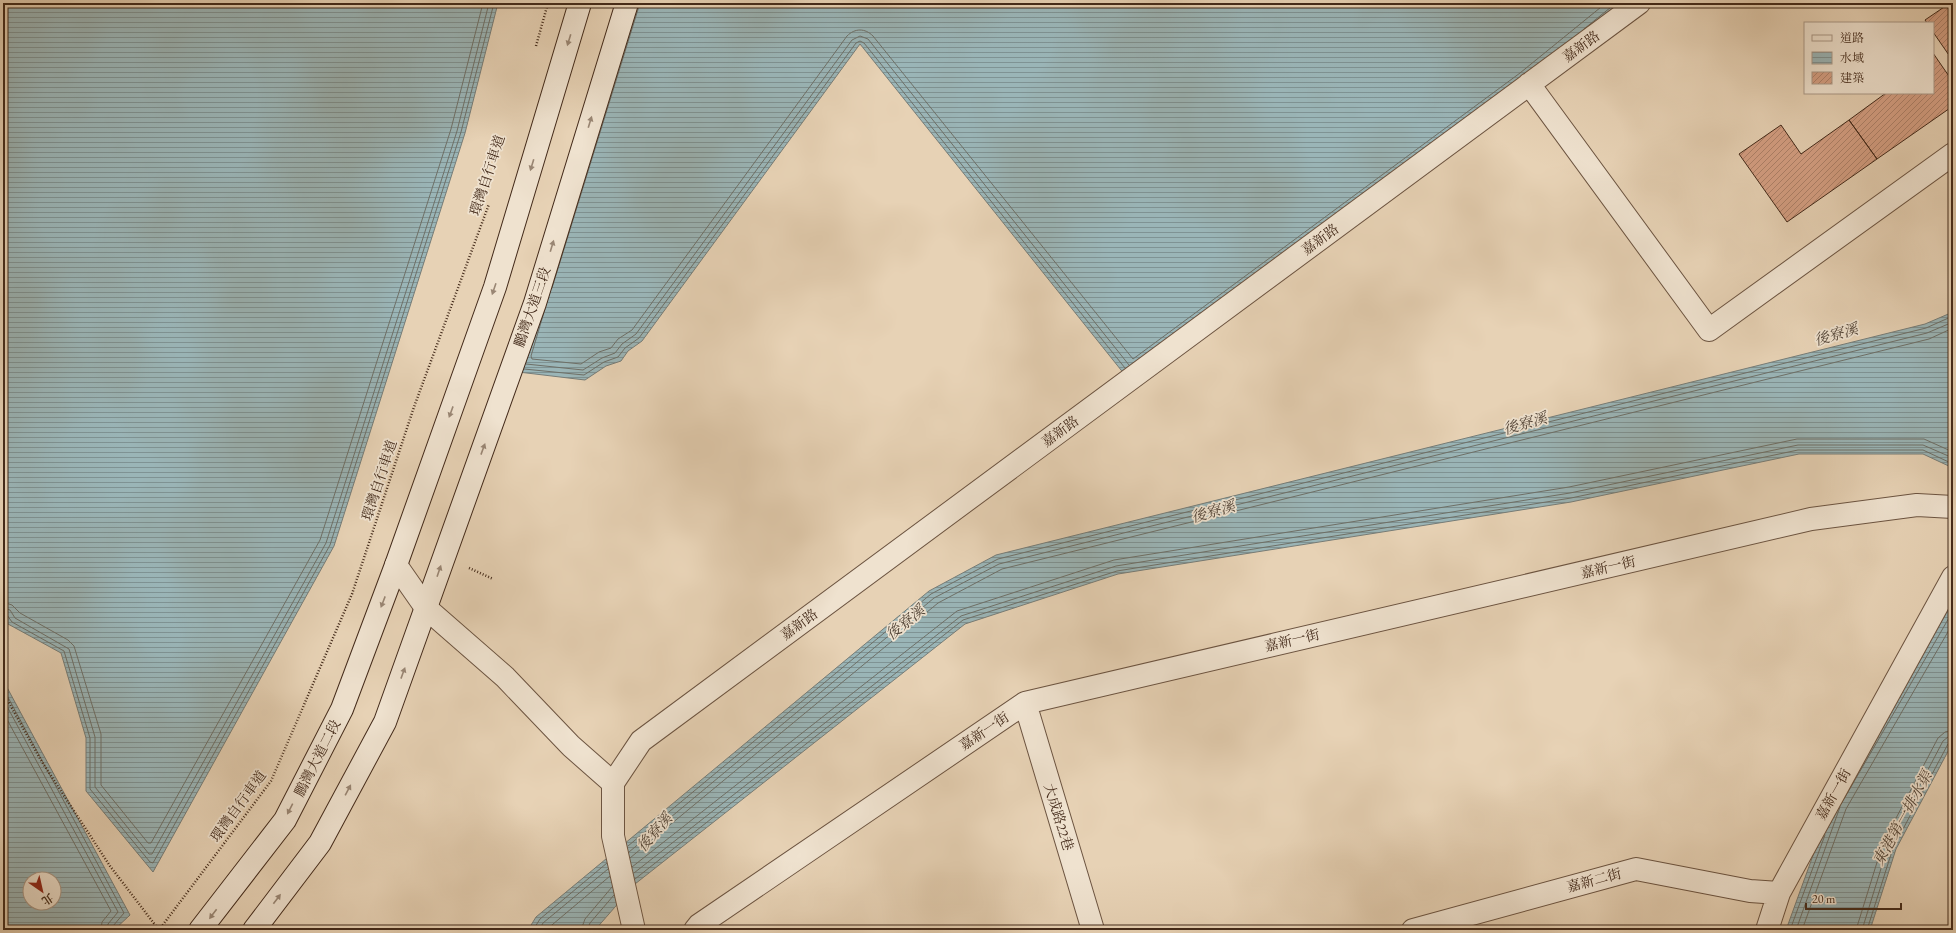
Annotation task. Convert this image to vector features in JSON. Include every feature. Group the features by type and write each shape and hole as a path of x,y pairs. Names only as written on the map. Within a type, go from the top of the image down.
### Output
{"street":[{"path":"580,3 495,287 396,565 426,608 505,677 571,746 613,782 613,836 634,930"},
{"name":"鵬灣大道三段","path":"426,608 535,303 627,3"},
{"name":"嘉新路","path":"613,782 641,741 1639,3"},
{"path":"1529,84 1709,330 1953,154"},
{"name":"嘉新一街","path":"695,930 1025,703 1810,519 1917,505 1953,508"},
{"name":"鵬灣大道二段","path":"200,930 285,820 342,708 396,565"},
{"name":"嘉新一街","path":"1767,930 1779,893 1953,577"},
{"path":"254,930 320,843 384,722 426,608"},
{"name":"大成路22巷","path":"1025,703 1093,930"},
{"name":"嘉新二街","path":"1413,930 1636,869 1750,891 1779,893"}],"path":[{"path":"536,47 548,3"},
{"name":"環灣自行車道","path":"159,930 271,781 352,594 414,407 489,202"},
{"path":"3,692 42,762 110,866 159,930"}],"water":[{"path":"3,3 498,3 465,133 334,546 153,872 86,791 86,738 61,653 8,624 3,614"},
{"path":"626,3 1630,3 1129,380 860,44 642,341 628,351 621,361 606,366 585,380 510,371"},
{"name":"後寮溪","path":"1953,312 1953,468 1923,454 1799,454 1571,502 1118,574 965,624 635,884 595,930 528,930 536,917 929,591 996,555 1925,324"},
{"name":"東港第一排水渠","path":"1953,593 1953,742 1896,849 1870,930 1786,930 1832,803"},
{"path":"3,680 130,915 114,930 3,930"}],"building":[{"path":"1950,3 1953,3 1953,61 1934,33 1934,22 1926,22 1925,20"},
{"path":"1934,54 1953,82 1953,106 1877,159 1849,120 1885,94 1934,94"},
{"path":"1849,120 1877,159 1787,222 1739,154 1781,125 1801,154"}]}
